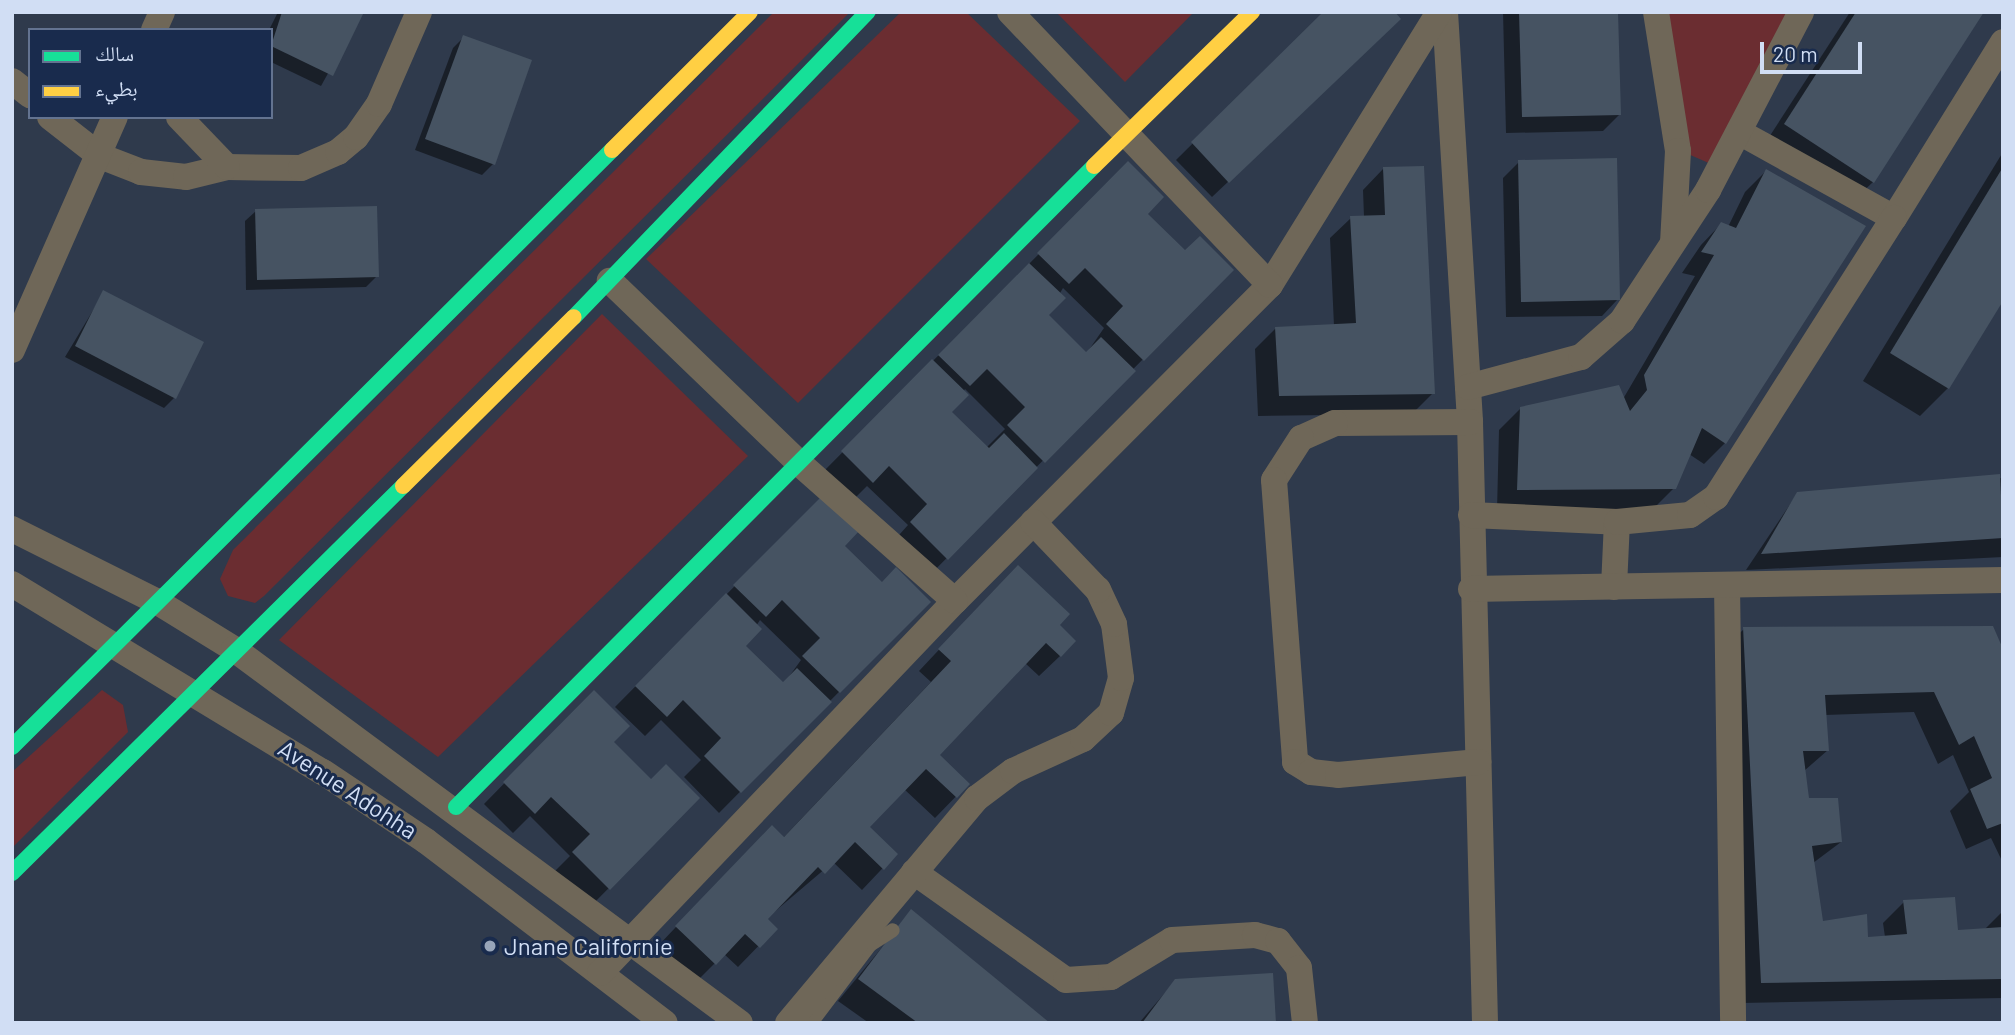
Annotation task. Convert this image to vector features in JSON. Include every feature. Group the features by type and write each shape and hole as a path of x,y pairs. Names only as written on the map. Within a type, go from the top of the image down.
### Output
{"main road":[{"path":"12,747 750,12"},
{"path":"12,873 234,649 610,281 868,12"},
{"path":"456,807 1123,135 1252,12"}],"street":[{"path":"155,28 162,12"},
{"path":"53,119 100,156 167,175 228,167 301,168 338,152 379,104 419,12"},
{"path":"1010,12 1123,135 1270,285"},
{"path":"600,973 629,938 955,600 1270,285 1438,12"},
{"path":"1444,12 1471,422 1471,589 1485,1023"},
{"path":"1656,12 1678,151 1673,244"},
{"path":"1468,387 1581,357 1622,320 1673,244 1739,132 1801,12"},
{"path":"1471,515 1618,522 1690,515 1716,497 2003,42"},
{"path":"12,350 114,119"},
{"path":"181,119 228,167"},
{"path":"1739,132 1894,218"},
{"path":"610,281 797,461 955,600"},
{"path":"1471,422 1335,423 1301,438 1274,480 1288,737 1295,762 1311,772 1338,775 1478,762"},
{"path":"788,1023 914,872 994,783 1083,739 1111,713 1118,696 1119,641 1107,606 1033,522"},
{"path":"1614,587 1618,522"},
{"path":"12,530 156,601 234,649 456,807 740,1023"},
{"path":"1471,589 2003,580"},
{"name":"Avenue Adohha","path":"12,584 195,690 426,841 665,1023"},
{"path":"1727,585 1733,1023"},
{"path":"914,872 1066,980 1098,981 1180,938 1255,935 1278,941 1299,968 1305,1023"}],"lane":[{"path":"811,1023 870,945 893,930"}],"shaded area":[{"path":"774,12 850,12 264,596 255,603 228,596 220,579 233,550"},
{"path":"901,12 966,12 1080,121 798,403 646,259"},
{"path":"1056,12 1194,12 1125,82"},
{"path":"1667,12 1788,12 1711,164 1688,154"},
{"path":"602,314 748,456 438,757 279,640"},
{"path":"102,690 123,705 128,732 12,848 12,772"}],"building":[{"path":"282,12 364,12 333,76 273,47"},
{"path":"1323,12 1395,12 1401,19 1229,183 1191,142"},
{"path":"1519,12 1618,12 1621,115 1522,117"},
{"path":"1856,12 1984,12 1874,183 1784,124"},
{"path":"463,35 532,60 495,165 425,139"},
{"path":"1617,158 1620,300 1521,302 1518,160"},
{"path":"1128,161 1164,197 1148,214 1185,250 1200,236 1234,270 1144,361 1106,324 1123,306 1085,268 1069,284 1037,253"},
{"path":"1424,166 1435,394 1279,396 1275,327 1356,323 1350,216 1385,215 1383,167"},
{"path":"2003,167 2003,301 1949,389 1890,353"},
{"path":"1766,169 1866,226 1726,444 1702,428 1676,489 1517,490 1520,407 1619,385 1630,411 1647,390 1644,375 1714,255 1701,252 1721,222 1736,228"},
{"path":"377,206 379,277 257,280 255,209"},
{"path":"1029,263 1066,298 1049,315 1086,352 1101,337 1136,371 1045,463 1007,425 1025,407 987,369 970,386 938,355"},
{"path":"103,290 204,342 176,399 75,346"},
{"path":"932,359 969,395 952,412 989,448 1004,433 1038,468 948,560 910,522 927,504 889,466 873,483 841,451"},
{"path":"2000,474 2003,538 1761,554 1797,492"},
{"path":"825,493 861,529 845,546 882,582 896,567 931,602 840,693 802,656 820,638 782,600 766,617 733,585"},
{"path":"1018,565 1070,614 1060,625 1076,641 1061,657 1046,643 940,755 970,784 957,798 926,769 870,827 898,854 884,870 855,842 825,874 818,867 768,919 778,929 760,948 745,934 716,965 675,926 772,825 784,837 951,661 938,649"},
{"path":"726,593 762,629 746,646 783,682 797,668 832,702 741,793 704,756 721,738 683,700 667,717 635,686"},
{"path":"1993,626 2003,649 2003,823 1987,829 1970,789 1992,778 1974,736 1959,745 1934,692 1825,695 1829,751 1803,751 1809,798 1838,798 1842,842 1812,846 1823,921 1867,914 1868,937 1907,934 1903,900 1955,897 1958,930 2003,927 2003,979 1761,983 1743,627"},
{"path":"594,690 630,726 614,742 651,779 666,764 700,798 610,890 572,852 590,834 551,797 535,814 503,782"},
{"path":"911,909 1050,1023 918,1023 858,979"},
{"path":"1273,973 1276,1023 1142,1023 1175,979"}],"traffic: fast":[{"path":"574,317 868,12"},
{"path":"12,747 612,150"},
{"path":"456,807 1094,166"},
{"path":"12,873 403,486"}],"traffic: slow":[{"path":"612,150 750,12"},
{"path":"1094,166 1252,12"},
{"path":"403,486 574,317"}],"place":[{"name":"Jnane Californie","path":"490,946"}]}
